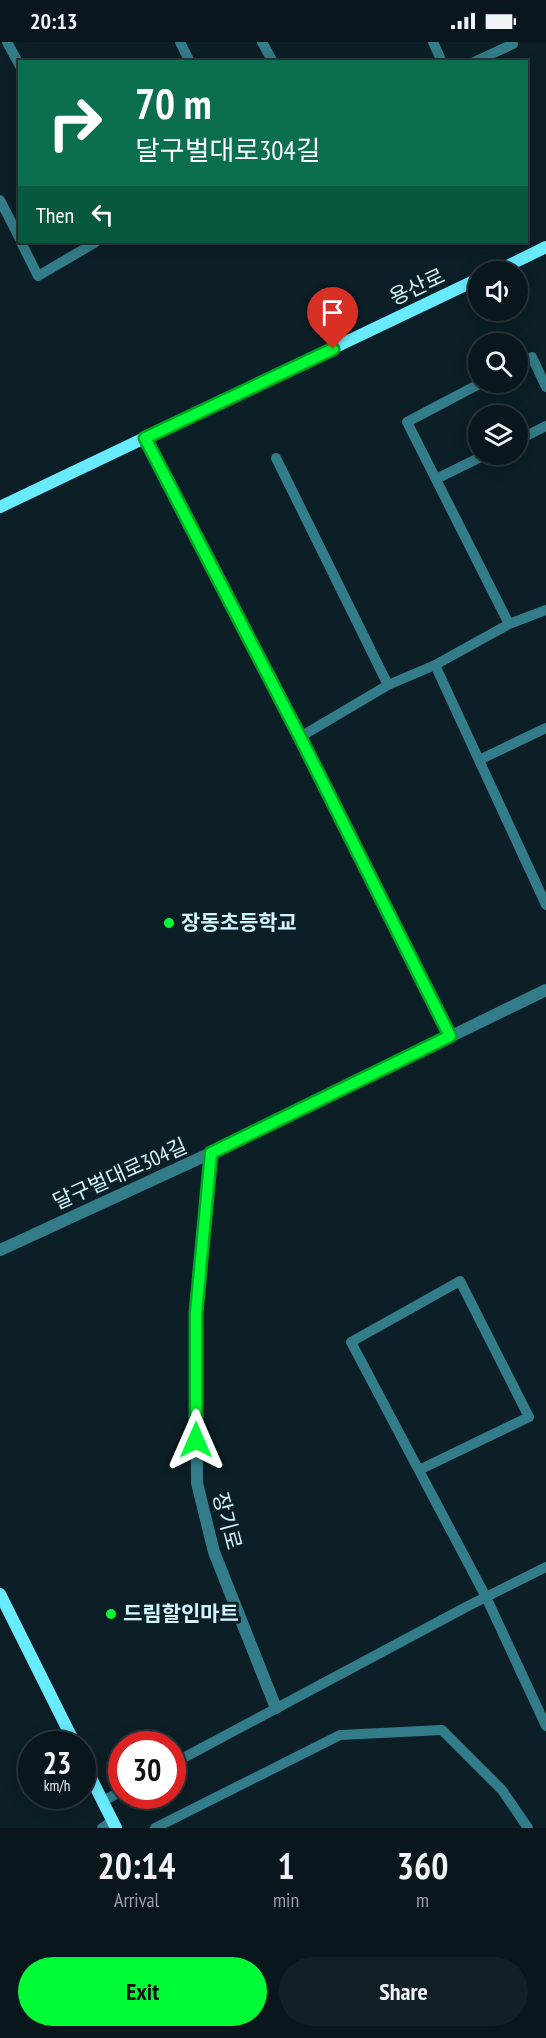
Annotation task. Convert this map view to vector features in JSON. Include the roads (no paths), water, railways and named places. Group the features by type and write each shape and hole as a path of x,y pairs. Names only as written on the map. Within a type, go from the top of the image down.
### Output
{"main road":[{"path":"517,261 546,247"},
{"name":"용산로","path":"0,507 468,284"},
{"path":"0,1594 68,1731"},
{"path":"96,1788 115,1825"}],"street":[{"path":"145,438 300,737 450,1036"},
{"name":"달구벌대로304길","path":"0,1250 211,1153 546,990"},
{"name":"장기로","path":"211,1153 196,1313 196,1483 214,1552 276,1708"}],"lane":[{"path":"7,42 18,62"},
{"path":"180,42 189,60"},
{"path":"262,42 272,60"},
{"path":"432,42 441,60"},
{"path":"478,60 513,42"},
{"path":"0,200 18,236"},
{"path":"22,243 38,276 94,243"},
{"path":"528,359 532,357 546,387"},
{"path":"468,390 407,422 509,624"},
{"path":"528,435 546,426"},
{"path":"276,458 388,684"},
{"path":"436,479 468,463"},
{"path":"300,737 388,684 435,665 509,624 546,610"},
{"path":"435,665 546,905"},
{"path":"479,760 546,728"},
{"path":"419,1470 529,1417 460,1281 351,1342 486,1597 546,1726"},
{"path":"186,1756 546,1567"},
{"path":"155,1828 340,1735 442,1730 502,1790 528,1828"},
{"path":"103,1801 108,1798"},
{"path":"102,1828 115,1825"}],"place":[{"name":"장동초등학교","path":"169,923"},
{"name":"드림할인마트","path":"111,1614"}]}
